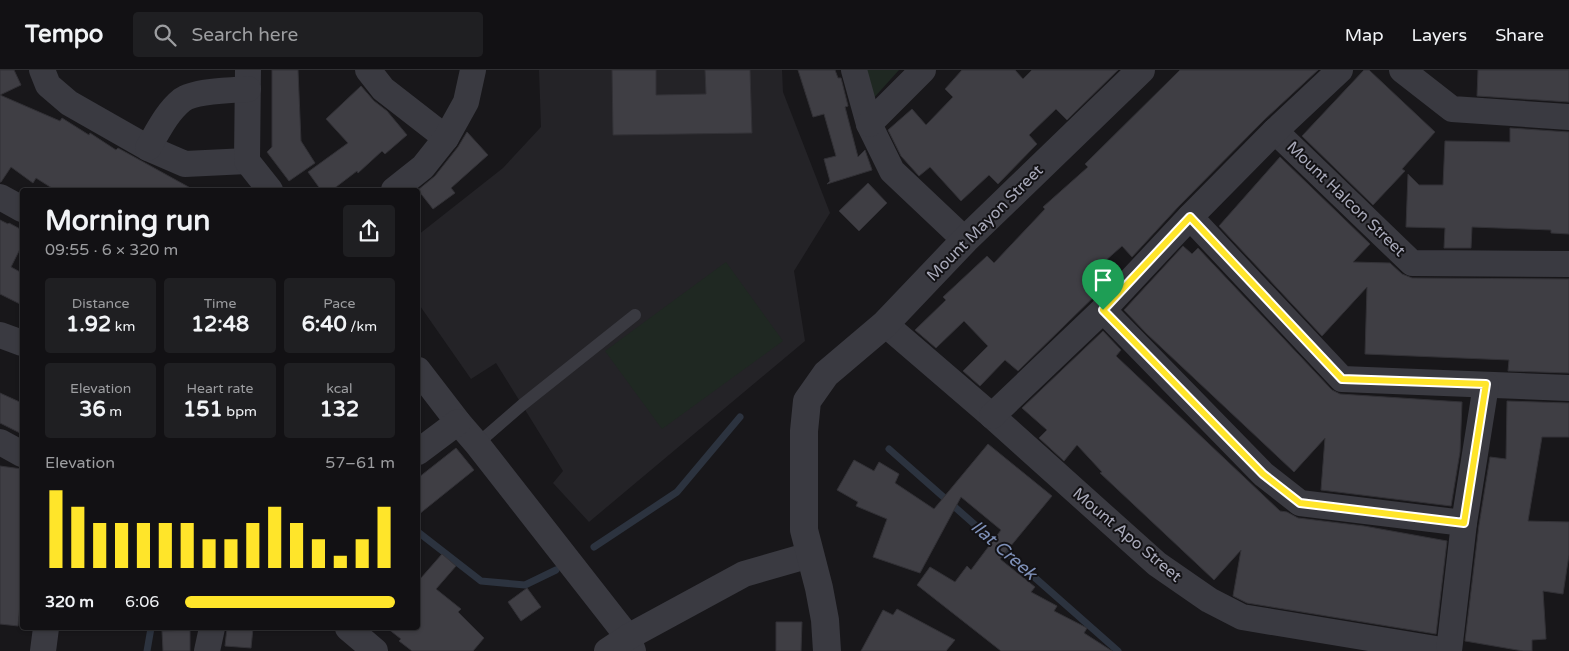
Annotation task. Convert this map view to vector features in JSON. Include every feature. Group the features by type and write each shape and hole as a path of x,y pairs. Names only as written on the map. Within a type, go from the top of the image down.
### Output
{"street":[{"path":"42,70 48,85 69,103 148,148 185,164 247,162"},
{"path":"368,70 382,89 446,138"},
{"path":"397,188 423,167 446,138 466,102 472,70"},
{"path":"854,70 869,124 892,171 965,240"},
{"path":"869,124 923,70"},
{"name":"Mount Mayon Street","path":"827,651 825,620 819,588 804,530 804,431 808,401 826,374 886,324 965,240 1141,70"},
{"path":"992,416 1103,310 1190,217 1275,131 1340,70"},
{"path":"1402,70 1452,109 1569,117"},
{"path":"148,148 164,120 183,99 248,79 247,162 268,188"},
{"name":"Mount Halcon Street","path":"1275,131 1412,263 1569,264"},
{"path":"0,198 20,208"},
{"path":"1190,217 1342,379 1569,388"},
{"path":"1103,310 1263,474 1300,503 1464,523"},
{"name":"Mount Apo Street","path":"886,324 1157,564 1209,600 1242,617 1449,651"},
{"path":"0,335 20,342"},
{"path":"420,373 477,444 623,646 744,574 810,555"},
{"path":"1449,651 1464,523 1486,384"},
{"path":"420,450 458,422"},
{"path":"0,442 20,453"},
{"path":"44,651 46,630"},
{"path":"207,651 212,630"}],"lane":[{"path":"477,444 522,405 635,315"}],"shaded area":[{"path":"539,70 782,70 783,92 830,213 794,271 805,341 589,522 553,483 563,471 496,363 471,379 420,306 420,233 503,168 541,127"},
{"path":"867,70 899,70 872,100"},
{"path":"726,262 783,341 662,429 605,351"}],"building":[{"path":"0,70 14,70 21,85 0,95"},
{"path":"272,70 298,70 301,141 315,163 289,181 267,152 272,147"},
{"path":"612,70 656,70 656,95 706,94 705,70 750,70 752,133 613,135"},
{"path":"798,70 835,70 838,78 841,78 848,106 845,107 858,157 865,150 872,170 827,184 830,181 824,159 836,156 824,114 813,117"},
{"path":"962,70 1015,70 1023,79 1032,70 1118,70 1067,120 1056,109 1029,135 1037,144 998,184 989,175 961,201 930,167 919,176 901,156 888,130 912,109 926,125 953,97 945,89"},
{"path":"1180,70 1318,70 1264,120 1179,206 1132,257 1122,246 1095,270 1107,284 1018,371 1005,360 980,386 963,371 988,346 964,321 936,348 915,330 946,300 943,297 987,256 994,263 1045,209 1043,207 1088,167 1085,164"},
{"path":"1364,70 1369,70 1435,132 1402,169 1405,171 1373,205 1302,136"},
{"path":"1478,70 1569,70 1569,102 1477,96"},
{"path":"361,86 374,101 387,111 407,135 385,154 382,151 358,173 357,171 335,188 320,188 308,172 348,143 326,119"},
{"path":"0,95 60,121 62,118 116,150 118,148 190,188 52,188 36,178 33,183 11,167 0,182"},
{"path":"1510,128 1569,132 1569,234 1551,233 1551,230 1472,227 1471,248 1444,248 1445,228 1406,227 1408,174 1419,185 1443,185 1445,141 1510,142"},
{"path":"467,132 488,155 451,188 455,193 433,209 420,193 420,188 435,176 458,147"},
{"path":"1280,157 1370,244 1353,262 1390,263 1402,274 1412,278 1569,279 1569,373 1508,371 1509,360 1365,354 1367,287 1322,336 1219,226"},
{"path":"868,183 887,203 859,231 839,211"},
{"path":"0,220 20,229 20,249 11,267 20,272 20,304 0,294"},
{"path":"1183,246 1192,254 1198,248 1332,390 1340,394 1462,402 1460,452 1451,506 1321,490 1325,438 1294,472 1147,334 1124,310"},
{"path":"1103,331 1121,350 1116,356 1280,511 1287,512 1298,518 1364,526 1447,541 1436,634 1247,603 1233,596 1241,550 1214,580 1100,473 1102,472 1077,445 1064,461 1039,438 1047,430 1022,408"},
{"path":"0,393 20,402 20,433 0,423"},
{"path":"1507,401 1569,403 1569,437 1542,437 1528,521 1569,522 1569,555 1563,594 1543,591 1546,639 1532,640 1532,651 1465,641 1479,525 1490,457 1506,459"},
{"path":"988,444 1052,496 1000,559 1035,587 1031,592 1057,606 1054,611 1087,628 1084,633 1112,651 1001,651 917,585 930,567 955,582 967,566 971,570 1001,530 961,497 920,573 873,557 887,519 856,506 858,502 837,490 854,460 874,471 879,462 899,474 895,483 934,509"},
{"path":"456,448 474,470 420,513 420,476"},
{"path":"0,466 20,469 20,604 18,626 0,624"},
{"path":"442,554 456,566 436,589 461,609 458,612 484,638 473,651 412,651 399,641 401,639 390,630 420,630 421,578"},
{"path":"527,588 541,607 521,621 508,602"},
{"path":"897,609 955,640 946,651 861,651 883,610 893,615"},
{"path":"776,622 802,622 801,651 776,651"},
{"path":"190,630 190,651 163,651 162,631"},
{"path":"227,630 253,630 251,648 225,646"}],"waterway":[{"name":"Ilat Creek","path":"594,547 677,492 740,417"},
{"name":"Ilat Creek","path":"889,449 1118,651"},
{"name":"Ilat Creek","path":"420,534 481,581 525,585 556,570"},
{"name":"Ilat Creek","path":"147,651 151,630"}],"route":[{"path":"1190,217 1342,379 1486,384 1464,523 1300,503 1263,474 1103,310 1190,217"}]}
